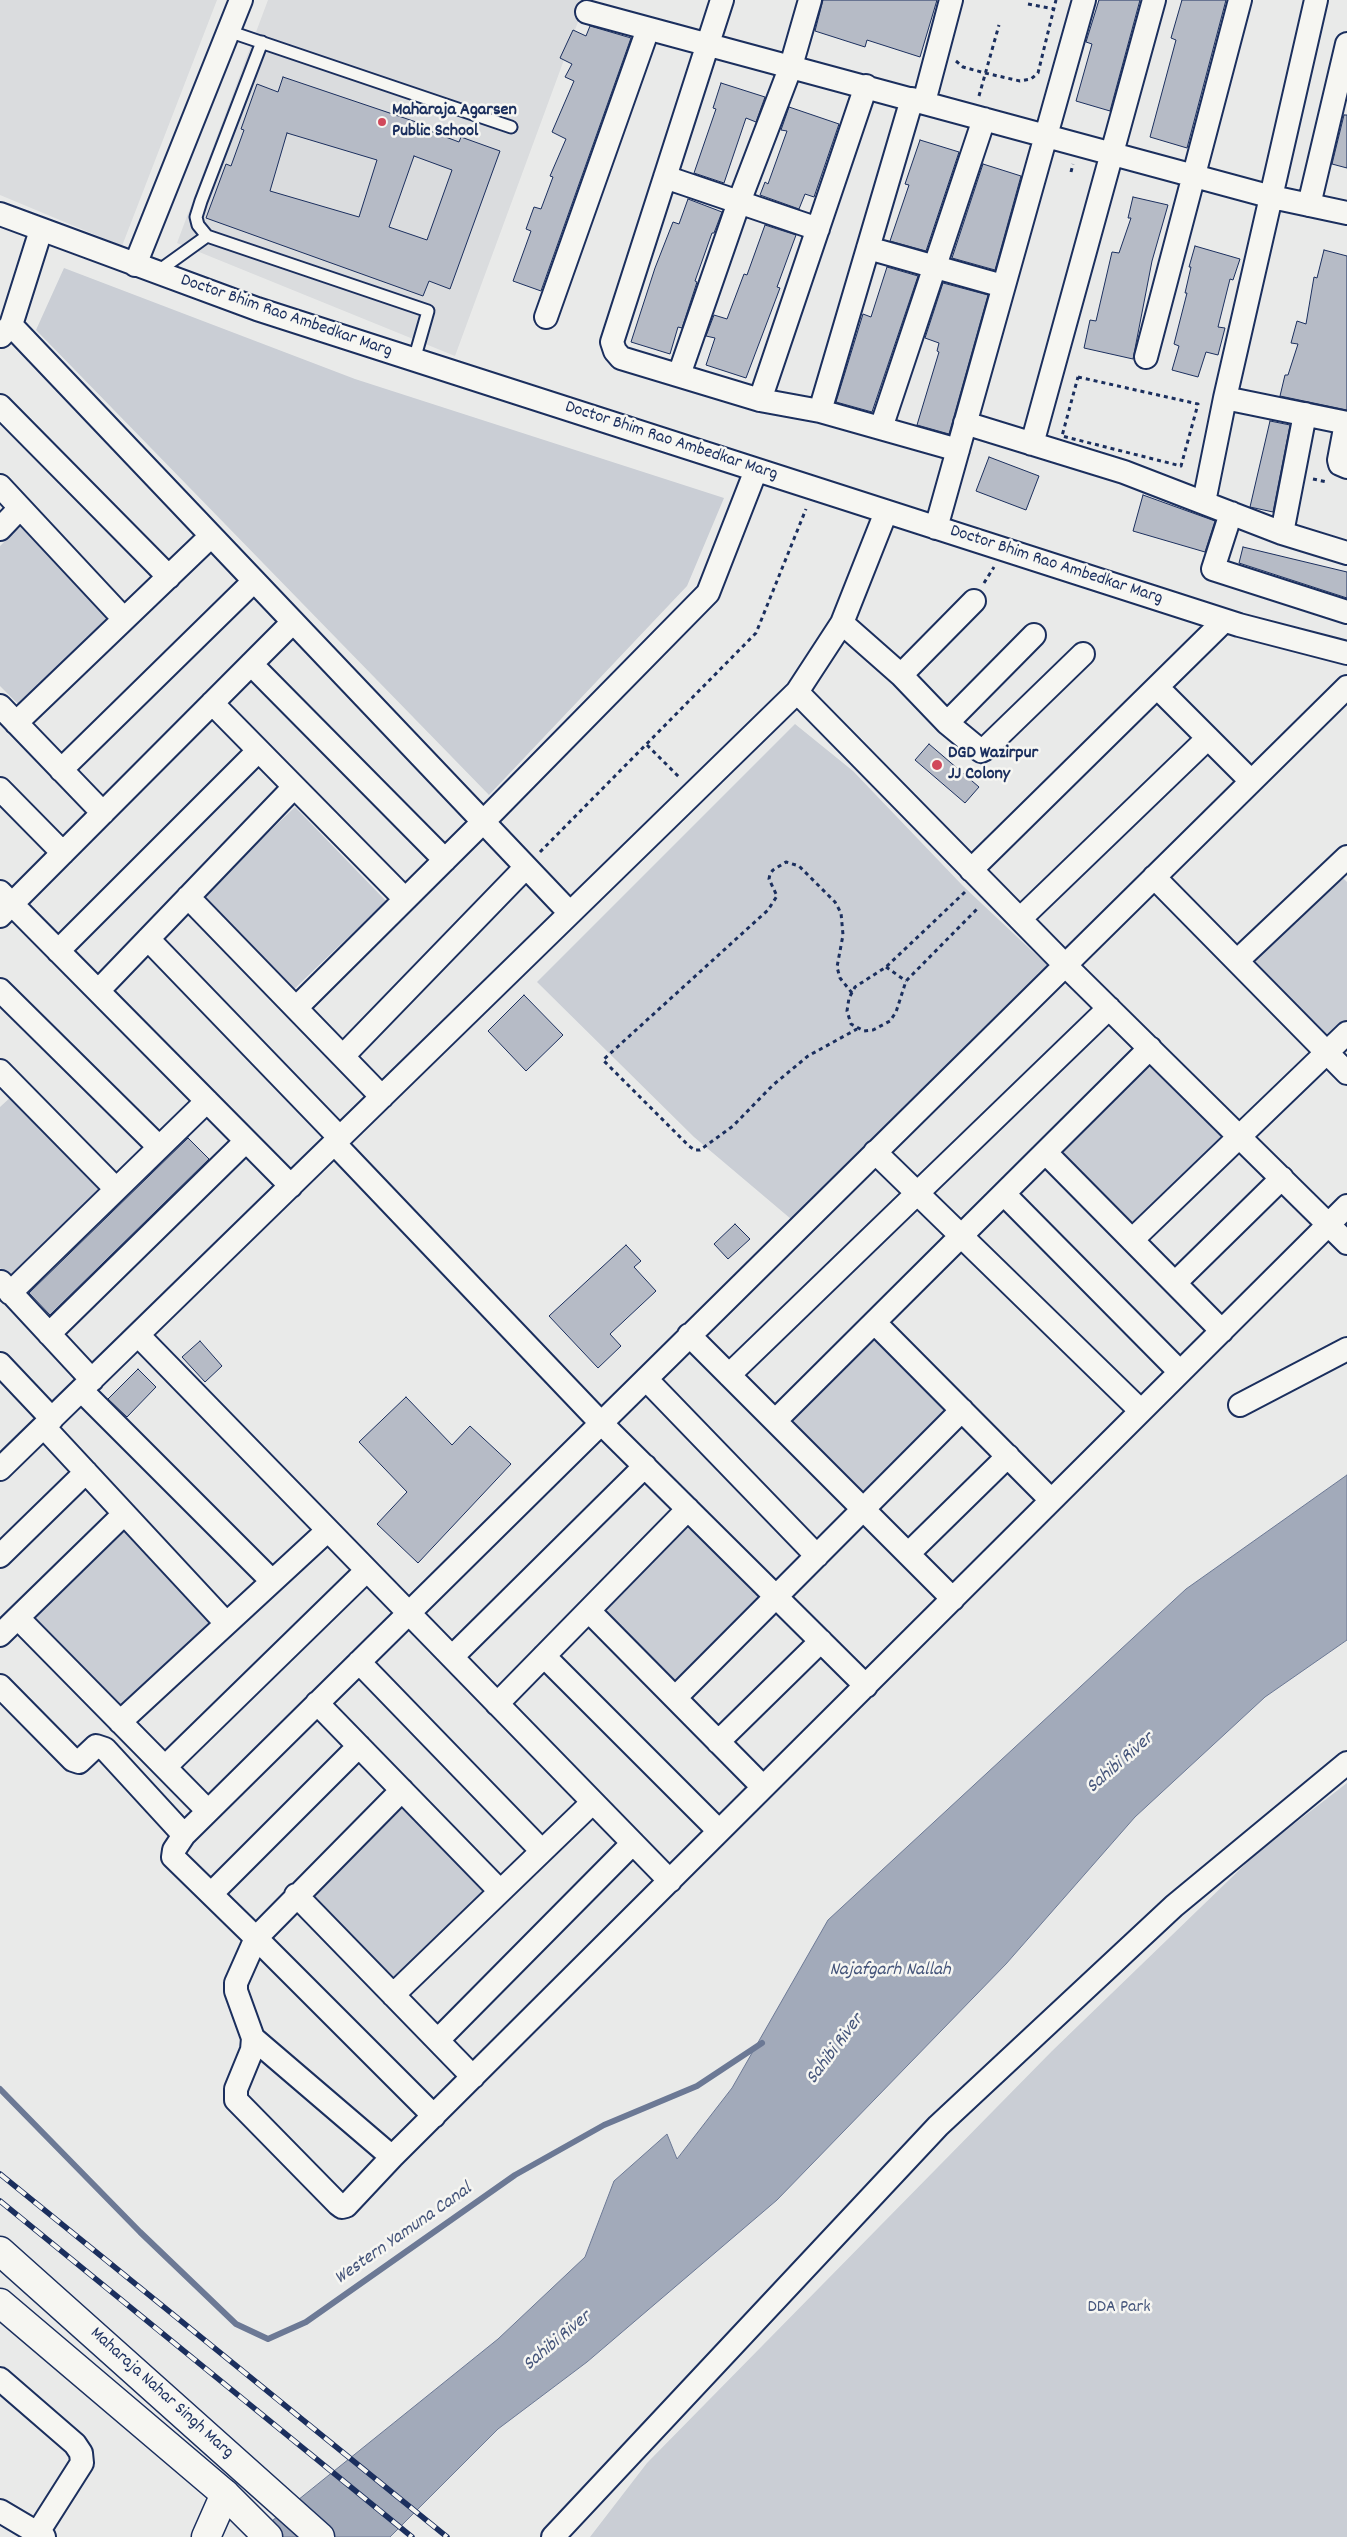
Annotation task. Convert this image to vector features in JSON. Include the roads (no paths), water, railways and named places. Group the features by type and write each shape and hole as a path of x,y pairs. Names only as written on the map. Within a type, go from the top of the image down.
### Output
{"main road":[{"name":"Maharaja Nahar Singh Marg","path":"0,2251 320,2537"},
{"name":"Maharaja Nahar Singh Marg","path":"0,2302 231,2502 268,2537"},
{"path":"206,2537 231,2502"}],"street":[{"path":"135,265 241,0"},
{"path":"722,0 612,342 621,358 760,400 820,411 958,450"},
{"path":"679,375 740,202 791,66 810,0"},
{"path":"820,411 868,248 951,0"},
{"path":"936,528 1084,0"},
{"path":"1032,444 1154,0"},
{"path":"1146,357 1240,0"},
{"path":"1204,502 1225,398 1316,0"},
{"path":"587,12 708,43 1272,197 1347,213"},
{"path":"546,317 648,29"},
{"path":"1309,205 1347,44"},
{"path":"760,400 866,86"},
{"path":"881,428 984,119"},
{"path":"665,177 818,229"},
{"name":"Doctor Bhim Rao Ambedkar Marg","path":"0,214 257,309 1224,620 1347,652"},
{"path":"41,230 5,331 211,536 570,913"},
{"path":"868,248 1003,286"},
{"path":"1225,398 1346,423 1339,460 1340,464 1347,467"},
{"path":"0,406 169,577"},
{"path":"1282,533 1305,414"},
{"path":"965,423 1124,472 1282,533 1347,553"},
{"path":"296,1008 484,822 708,592 756,470"},
{"path":"0,486 124,619"},
{"path":"0,529 20,508"},
{"path":"0,1469 796,692 842,623 886,512"},
{"path":"1231,513 1213,569 1347,612"},
{"path":"16,723 211,536"},
{"path":"61,770 254,581"},
{"path":"901,674 974,601"},
{"path":"981,880 1157,687 1224,620"},
{"path":"291,1186 58,951 4,904 63,853 293,622"},
{"path":"842,623 901,674 948,723 977,749 985,749 1083,654"},
{"path":"948,723 1034,635"},
{"path":"251,664 445,860"},
{"path":"1157,687 1251,781"},
{"path":"796,692 1065,965 1347,1243"},
{"path":"434,2116 173,1857 174,1850 184,1835 208,1811 689,1335 1251,781 1345,694"},
{"path":"212,704 405,899"},
{"path":"0,706 103,813"},
{"path":"1020,919 1208,738"},
{"path":"58,951 258,751"},
{"path":"98,991 294,787"},
{"path":"0,789 63,853"},
{"path":"1237,961 1344,865"},
{"path":"343,1056 526,867"},
{"path":"1154,877 1347,1073"},
{"path":"188,897 382,1097"},
{"path":"148,939 601,1423 866,1686"},
{"path":"0,990 159,1147"},
{"path":"729,1376 1109,1008"},
{"path":"1132,1240 1347,1033"},
{"path":"775,1421 1150,1048"},
{"path":"3,1080 116,1189"},
{"path":"207,1101 116,1189 5,1287 49,1334 87,1385 272,1581"},
{"path":"49,1334 246,1141"},
{"path":"875,1152 1141,1411"},
{"path":"1046,1152 1222,1331"},
{"path":"1175,1283 1282,1178"},
{"path":"1004,1194 1180,1372"},
{"path":"402,1790 296,1895 256,1938 236,1982 236,1991 253,2038 252,2050 236,2089 236,2100 342,2207 346,2206 392,2157 1347,1206"},
{"path":"875,1323 1051,1500"},
{"path":"138,1335 670,1880"},
{"path":"689,1335 953,1599"},
{"path":"1240,1404 1347,1349"},
{"path":"0,1364 86,1472 226,1624"},
{"path":"646,1379 817,1556"},
{"path":"675,1698 962,1410"},
{"path":"908,1554 1008,1456"},
{"path":"452,1657 645,1466"},
{"path":"0,1556 86,1472"},
{"path":"497,1704 688,1509"},
{"path":"0,1635 124,1514"},
{"path":"120,1722 328,1530"},
{"path":"165,1767 367,1570"},
{"path":"589,1611 763,1787"},
{"path":"18,1618 208,1811"},
{"path":"718,1742 821,1641"},
{"path":"544,1656 719,1831"},
{"path":"359,1662 542,1852"},
{"path":"0,1686 73,1760 79,1762 96,1746 105,1748 184,1835"},
{"path":"317,1703 500,1891"},
{"path":"211,1894 359,1746"},
{"path":"553,2537 938,2126 1174,1906 1347,1763"},
{"path":"393,1995 593,1802"},
{"path":"438,2040 633,1843"},
{"path":"296,1895 473,2077"},
{"path":"253,2038 392,2157"},
{"path":"0,2379 75,2444 81,2453 82,2463 39,2535 0,2511"}],"lane":[{"path":"228,31 511,127"},
{"path":"262,42 196,217 202,232 207,236 428,311 414,360"},
{"path":"157,272 207,236"}],"water":[{"name":"Najafgarh Nallah","path":"1347,1475 1347,1640 1265,1697 1135,1817 1006,1964 777,2200 587,2362 498,2429 390,2537 252,2537 498,2339 585,2257 614,2181 667,2134 677,2159 732,2088 828,1920 1186,1589"}],"waterway":[{"name":"Western Yamuna Canal","path":"0,2089 140,2232 236,2324 268,2339 306,2322 515,2175 604,2125 697,2086 762,2043"}],"railway":[{"path":"0,2174 447,2537"},
{"path":"0,2201 412,2537"}],"place":[{"name":"Maharaja Agarsen Public School","path":"382,122"},
{"name":"DGD Wazirpur JJ Colony","path":"937,765"}],"water label":[{"name":"Sahibi River","path":"1121,1764"},
{"name":"Sahibi River","path":"836,2050"},
{"name":"Sahibi River","path":"558,2342"}],"park label":[{"name":"DDA Park","path":"1119,2309"}]}
